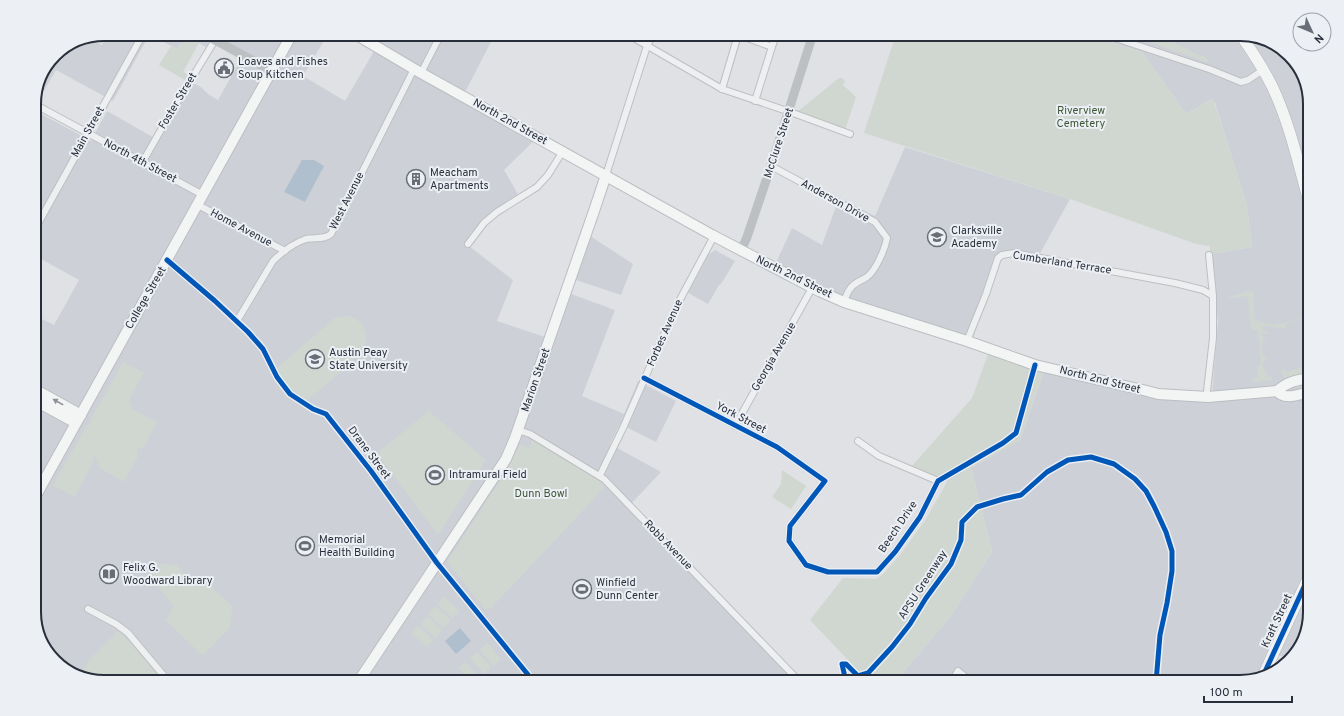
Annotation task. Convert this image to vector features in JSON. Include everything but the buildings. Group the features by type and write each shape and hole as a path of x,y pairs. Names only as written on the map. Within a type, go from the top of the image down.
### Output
{"highway":[{"path":"1245,42 1272,87 1285,120 1303,182"},
{"name":"Kraft Street","path":"1266,669 1303,589"}],"main road":[{"path":"217,41 272,71"},
{"name":"College Street","path":"41,487 288,41"},
{"name":"North 2nd Street","path":"367,41 714,236 812,288 844,302 1035,364 1158,394 1208,397 1277,391 1289,382 1303,379"},
{"name":"McClure Street","path":"740,250 747,237 790,112 811,41"},
{"name":"Marion Street","path":"363,675 506,459 518,430 606,175"},
{"name":"North 2nd Street","path":"1277,391 1279,395 1284,396 1303,393"},
{"path":"41,394 79,419"},
{"path":"41,403 79,419"}],"street":[{"name":"Main Street","path":"41,218 138,41"},
{"name":"Foster Street","path":"142,162 214,41"},
{"path":"418,71 437,41"},
{"path":"639,41 722,89 850,134"},
{"name":"Marion Street","path":"606,175 650,41"},
{"path":"722,89 735,41"},
{"path":"756,41 772,47"},
{"path":"755,101 774,41"},
{"path":"1124,41 1209,69 1242,82 1248,80 1263,70"},
{"name":"West Avenue","path":"237,321 273,261 302,240 326,237 330,234 418,71"},
{"name":"North 4th Street","path":"41,108 203,195"},
{"path":"468,244 484,223 498,212 537,187 548,175 563,151"},
{"name":"Anderson Drive","path":"771,166 875,222 887,238 886,246 874,267 867,277 856,283 848,290 844,302"},
{"name":"Home Avenue","path":"198,205 285,251"},
{"name":"Forbes Avenue","path":"600,475 676,307 714,236"},
{"name":"Cumberland Terrace","path":"967,341 986,294 998,258 1002,255 1014,253 1175,282 1203,290 1213,296"},
{"path":"1208,255 1213,296 1213,338 1207,391 1208,397"},
{"name":"Drane Street","path":"168,260 237,321 263,349 277,377 290,394 313,409 326,414 371,471 437,563 528,675"},
{"name":"Georgia Avenue","path":"735,426 812,288"},
{"path":"858,441 879,456 938,480 1003,443 1016,433 1035,364"},
{"name":"York Street","path":"644,378 776,447 825,481"},
{"name":"Robb Avenue","path":"518,430 530,434 600,475 793,675"},
{"name":"Beech Drive","path":"825,481 790,526 788,541 806,565 828,572 877,572 896,552 920,516 938,480"},
{"path":"88,609 116,624 128,633 163,675"},
{"path":"956,675 958,671 963,675"}],"shaded area":[{"path":"104,41 146,41 113,101 56,70 42,94 48,76 54,66 69,52 92,42 96,42 102,45"},
{"path":"162,41 183,41 177,49"},
{"path":"195,41 206,41 209,43 206,47"},
{"name":"Austin Peay State University","path":"219,41 324,41 303,76 345,101 377,46 369,41 491,41 465,92 541,134 504,170 519,196 482,222 471,233 465,243 513,280 497,321 545,337 581,230 633,264 621,295 576,280 571,294 615,310 582,396 624,414 638,381 676,401 656,442 620,424 610,444 661,472 629,506 789,675 104,675 84,672 69,664 57,653 44,632 41,616 41,318 54,325 79,280 41,259 41,114 91,141 107,111 158,140 191,82 201,87 208,94 218,100 241,59"},
{"path":"1108,41 1240,41 1256,43 1268,48 1281,57 1292,69 1300,84 1303,100 1303,612 1300,632 1292,647 1283,657 1277,655 1271,667 1256,673 1240,675 901,675 951,616 992,552 971,468 1020,440 1046,366 1146,391 1212,394 1218,321 1210,254 1252,247 1247,206 1215,103 1212,99 1186,114 1142,52"},
{"name":"Clarksville Academy","path":"905,147 1070,199 1038,257 1002,255 967,341 844,302 774,267 792,228 822,245 839,198 875,216"},
{"path":"715,250 735,261 708,304 688,293 708,255"}],"green space":[{"path":"183,41 195,41 199,43 183,72 188,75 185,80 159,65 171,46 177,49"},
{"name":"Riverview Cemetery","path":"894,41 1108,41 1142,52 1186,114 1213,99 1247,206 1252,247 1210,254 1210,246 1196,244 1070,199 864,133"},
{"path":"1149,41 1171,41 1204,56 1209,63"},
{"path":"839,78 842,78 845,81 843,85 856,97 845,130 797,112"},
{"path":"1250,291 1254,292 1254,319 1269,324 1281,324 1303,316 1285,324 1287,329 1263,325 1263,332 1268,332 1267,334 1261,333 1261,336 1266,337 1261,348 1267,360 1262,363 1267,377 1272,376 1272,380 1251,382 1252,378 1258,378 1257,366 1261,366 1258,330 1251,329 1248,296 1228,297"},
{"path":"345,316 355,319 364,328 366,335 365,344 362,350 348,365 307,401 297,395 289,387 277,368 335,318"},
{"path":"991,346 1046,366 1020,440 971,468 992,552 951,616 901,675 862,675 810,620 843,578 876,579 883,574 900,555 926,519 947,482 912,466 972,398"},
{"path":"123,362 144,373 129,400 132,409 157,422 143,448 137,449 138,456 124,482 100,468 95,455 75,497 53,485 87,425 91,424 90,421"},
{"path":"1303,367 1303,374 1285,378 1282,372 1283,368 1286,372"},
{"name":"Intramural Field","path":"429,411 486,460 438,535 377,453"},
{"name":"Dunn Bowl","path":"532,440 596,478 605,487 491,608 485,609 448,563 449,559 500,481 519,446 522,444 523,446 529,448"},
{"path":"782,470 806,486 791,509 772,497 781,484"},
{"path":"154,564 177,565 190,581 207,583 232,606 230,627 203,656 165,620 174,607 146,571"},
{"path":"444,597 459,611 453,618 437,604"},
{"path":"435,606 451,620 444,628 428,614"},
{"path":"427,616 442,630 436,638 420,624"},
{"path":"418,626 434,640 427,647 411,633"},
{"path":"118,631 125,637 157,675 92,674 85,672 84,669 88,661"},
{"path":"487,643 501,659 494,666 480,650"},
{"path":"477,652 491,667 484,674 470,658"},
{"path":"466,662 477,675 464,675 459,668"}],"water":[{"path":"302,160 314,160 324,166 305,202 284,192"},
{"path":"460,628 471,641 456,654 445,641"}],"cycle path":[{"path":"167,260 215,301 248,332 263,349 277,377 290,394 313,409 326,414 371,471 437,563 528,675"},
{"path":"644,378 777,447 825,481 790,526 789,541 806,565 828,572 877,572 895,552 920,517 938,481 1003,443 1016,433 1035,365"},
{"name":"APSU Greenway","path":"861,675 868,673 892,647 910,624 926,598 951,564 961,540 962,522 977,507 1021,495 1047,472 1068,460 1091,457 1114,464 1135,479 1146,491 1166,532 1172,551 1172,571 1160,635 1157,675"},
{"path":"1266,669 1303,589"},
{"name":"APSU Greenway","path":"844,675 842,664 846,664 857,675"}],"place":[{"name":"Loaves and Fishes Soup Kitchen","path":"224,68"},
{"name":"Meacham Apartments","path":"416,179"},
{"name":"Clarksville Academy","path":"937,237"},
{"name":"Austin Peay State University","path":"315,359"},
{"name":"Intramural Field","path":"435,475"},
{"name":"Memorial Health Building","path":"305,546"},
{"name":"Felix G. Woodward Library","path":"109,574"},
{"name":"Winfield Dunn Center","path":"582,589"}]}
